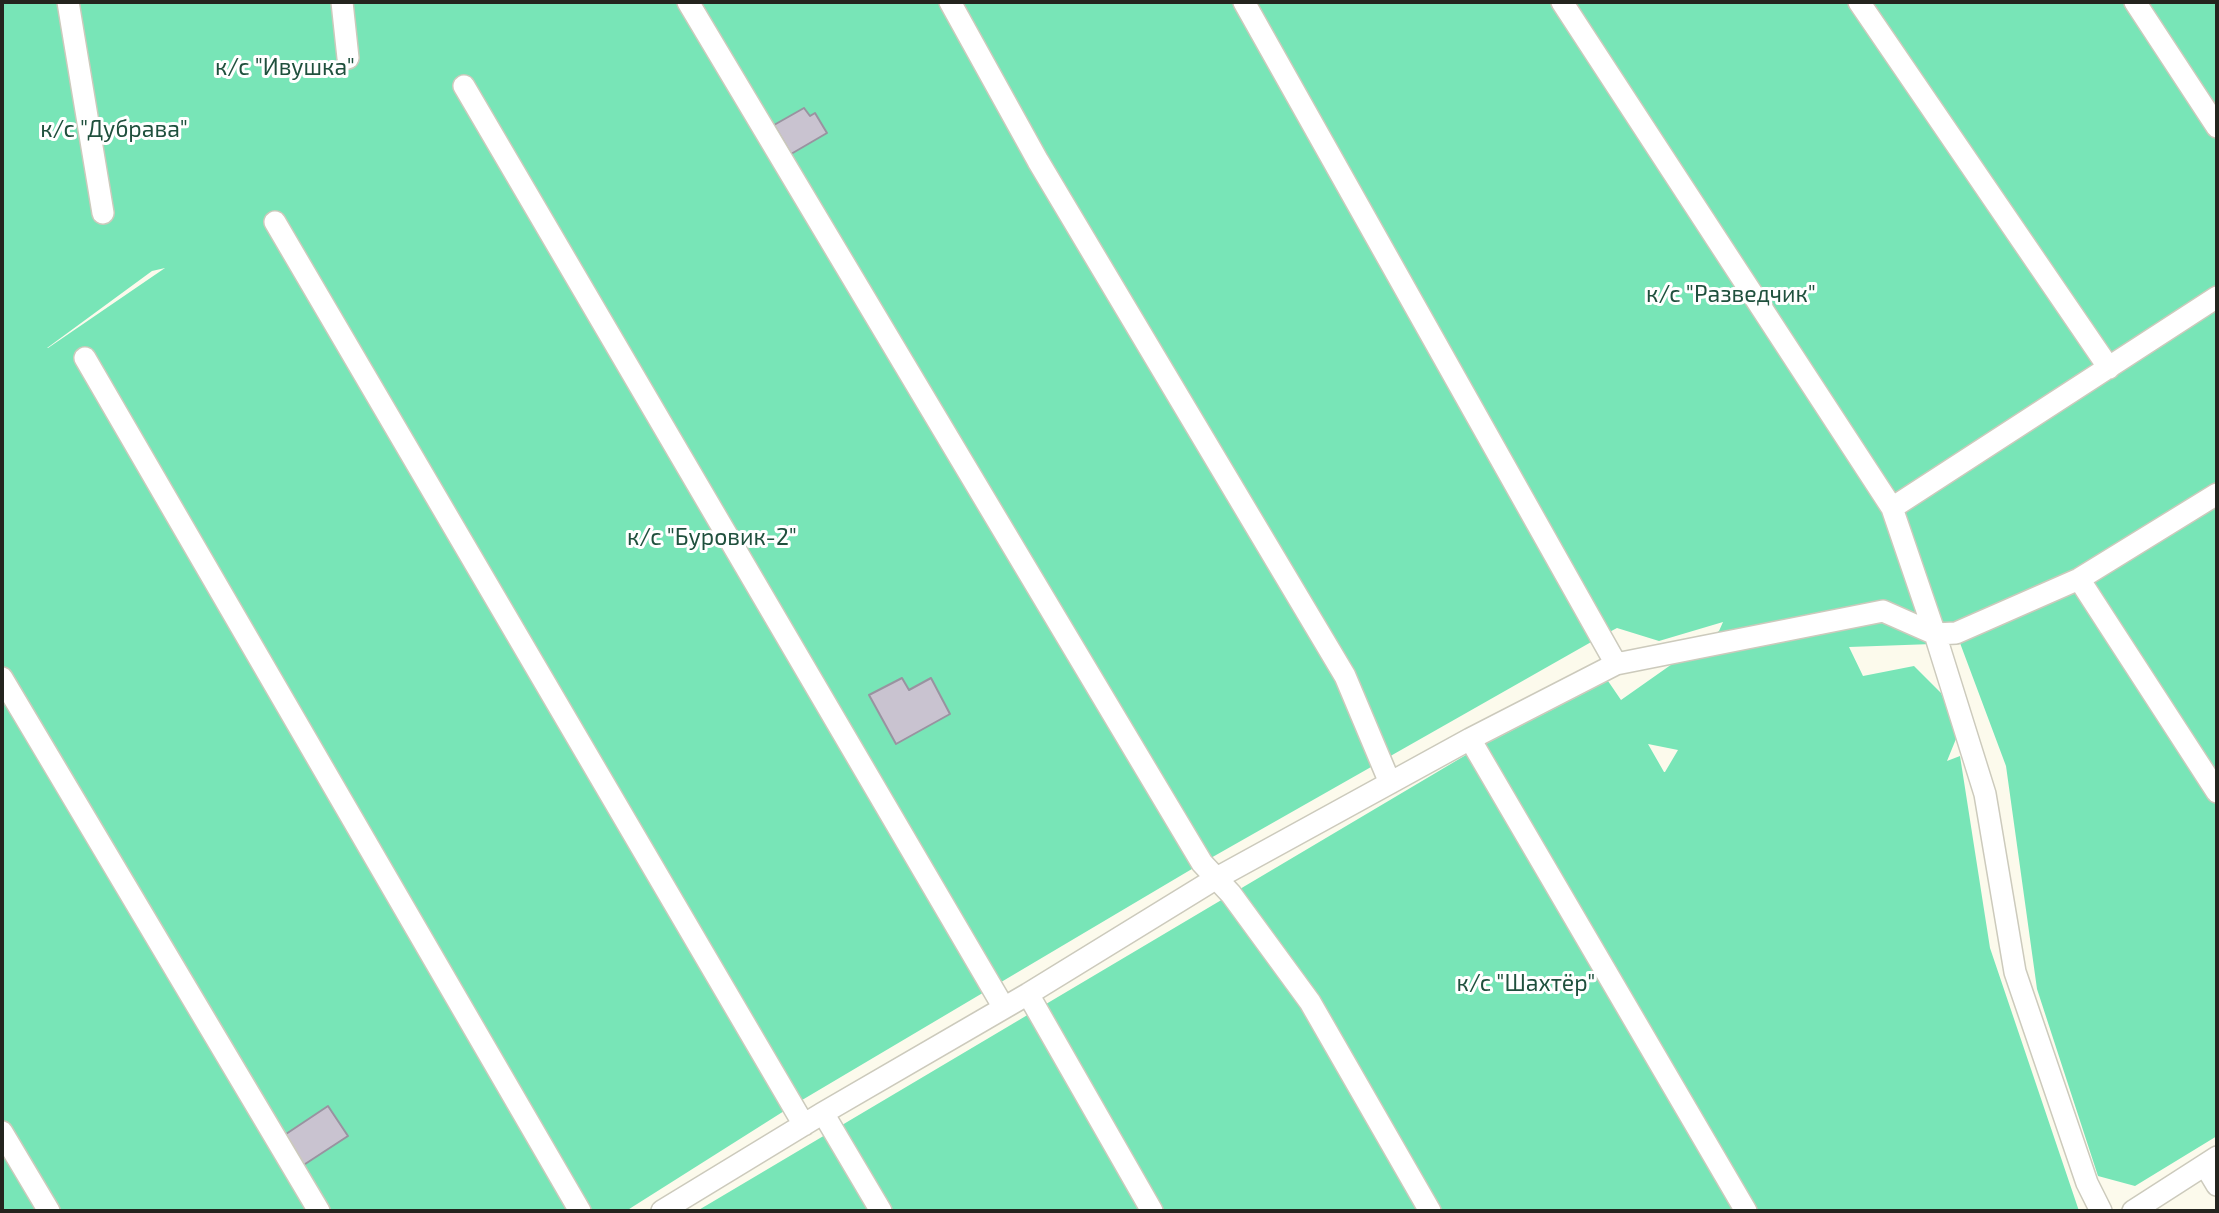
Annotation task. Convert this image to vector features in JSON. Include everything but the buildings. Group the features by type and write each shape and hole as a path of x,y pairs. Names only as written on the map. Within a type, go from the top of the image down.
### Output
{"lane":[{"path":"68,2 103,213"},
{"path":"342,2 348,58"},
{"path":"688,2 1188,839 1215,879 1231,894 1310,1002 1430,1211"},
{"path":"950,2 1038,161 1345,676 1390,783"},
{"path":"1244,2 1616,664"},
{"path":"1562,2 1892,508 1985,794 2015,972 2087,1182 2101,1211"},
{"path":"1858,2 2109,368"},
{"path":"2135,2 2217,127"},
{"path":"464,86 1003,1008"},
{"path":"275,222 804,1125"},
{"path":"1892,508 2217,298"},
{"path":"85,358 580,1211"},
{"path":"662,1211 823,1113 1028,994 1215,879 1471,739 1616,664 1883,611 1935,634 1956,633 2079,579 2217,494"},
{"path":"2079,579 2217,792"},
{"path":"2,678 319,1211"},
{"path":"1471,739 1746,1211"},
{"path":"1028,994 1152,1211"},
{"path":"823,1113 881,1211"},
{"path":"2,1132 49,1211"},
{"path":"2133,1211 2211,1161 2217,1185"}],"green space":[{"path":"2,2 2217,2 2217,1136 2135,1186 2098,1176 2037,989 2006,766 1960,643 1849,647 1863,676 1914,666 1941,693 1958,734 1947,761 1960,756 1990,948 2079,1211 697,1211 1476,749 1608,681 1621,700 1719,631 1723,622 1659,641 1617,628 1600,637 1202,863 792,1106 626,1211 2,1211","holes":["165,268 48,348 47,348 152,271","1648,744 1678,750 1665,772 1664,772"]}],"park label":[{"name":"к/с \"Ивушка\"","path":"285,67"},
{"name":"к/с \"Дубрава\"","path":"114,129"},
{"name":"к/с \"Разведчик\"","path":"1731,294"},
{"name":"к/с \"Буровик-2\"","path":"712,537"},
{"name":"к/с \"Шахтёр\"","path":"1526,983"}]}
